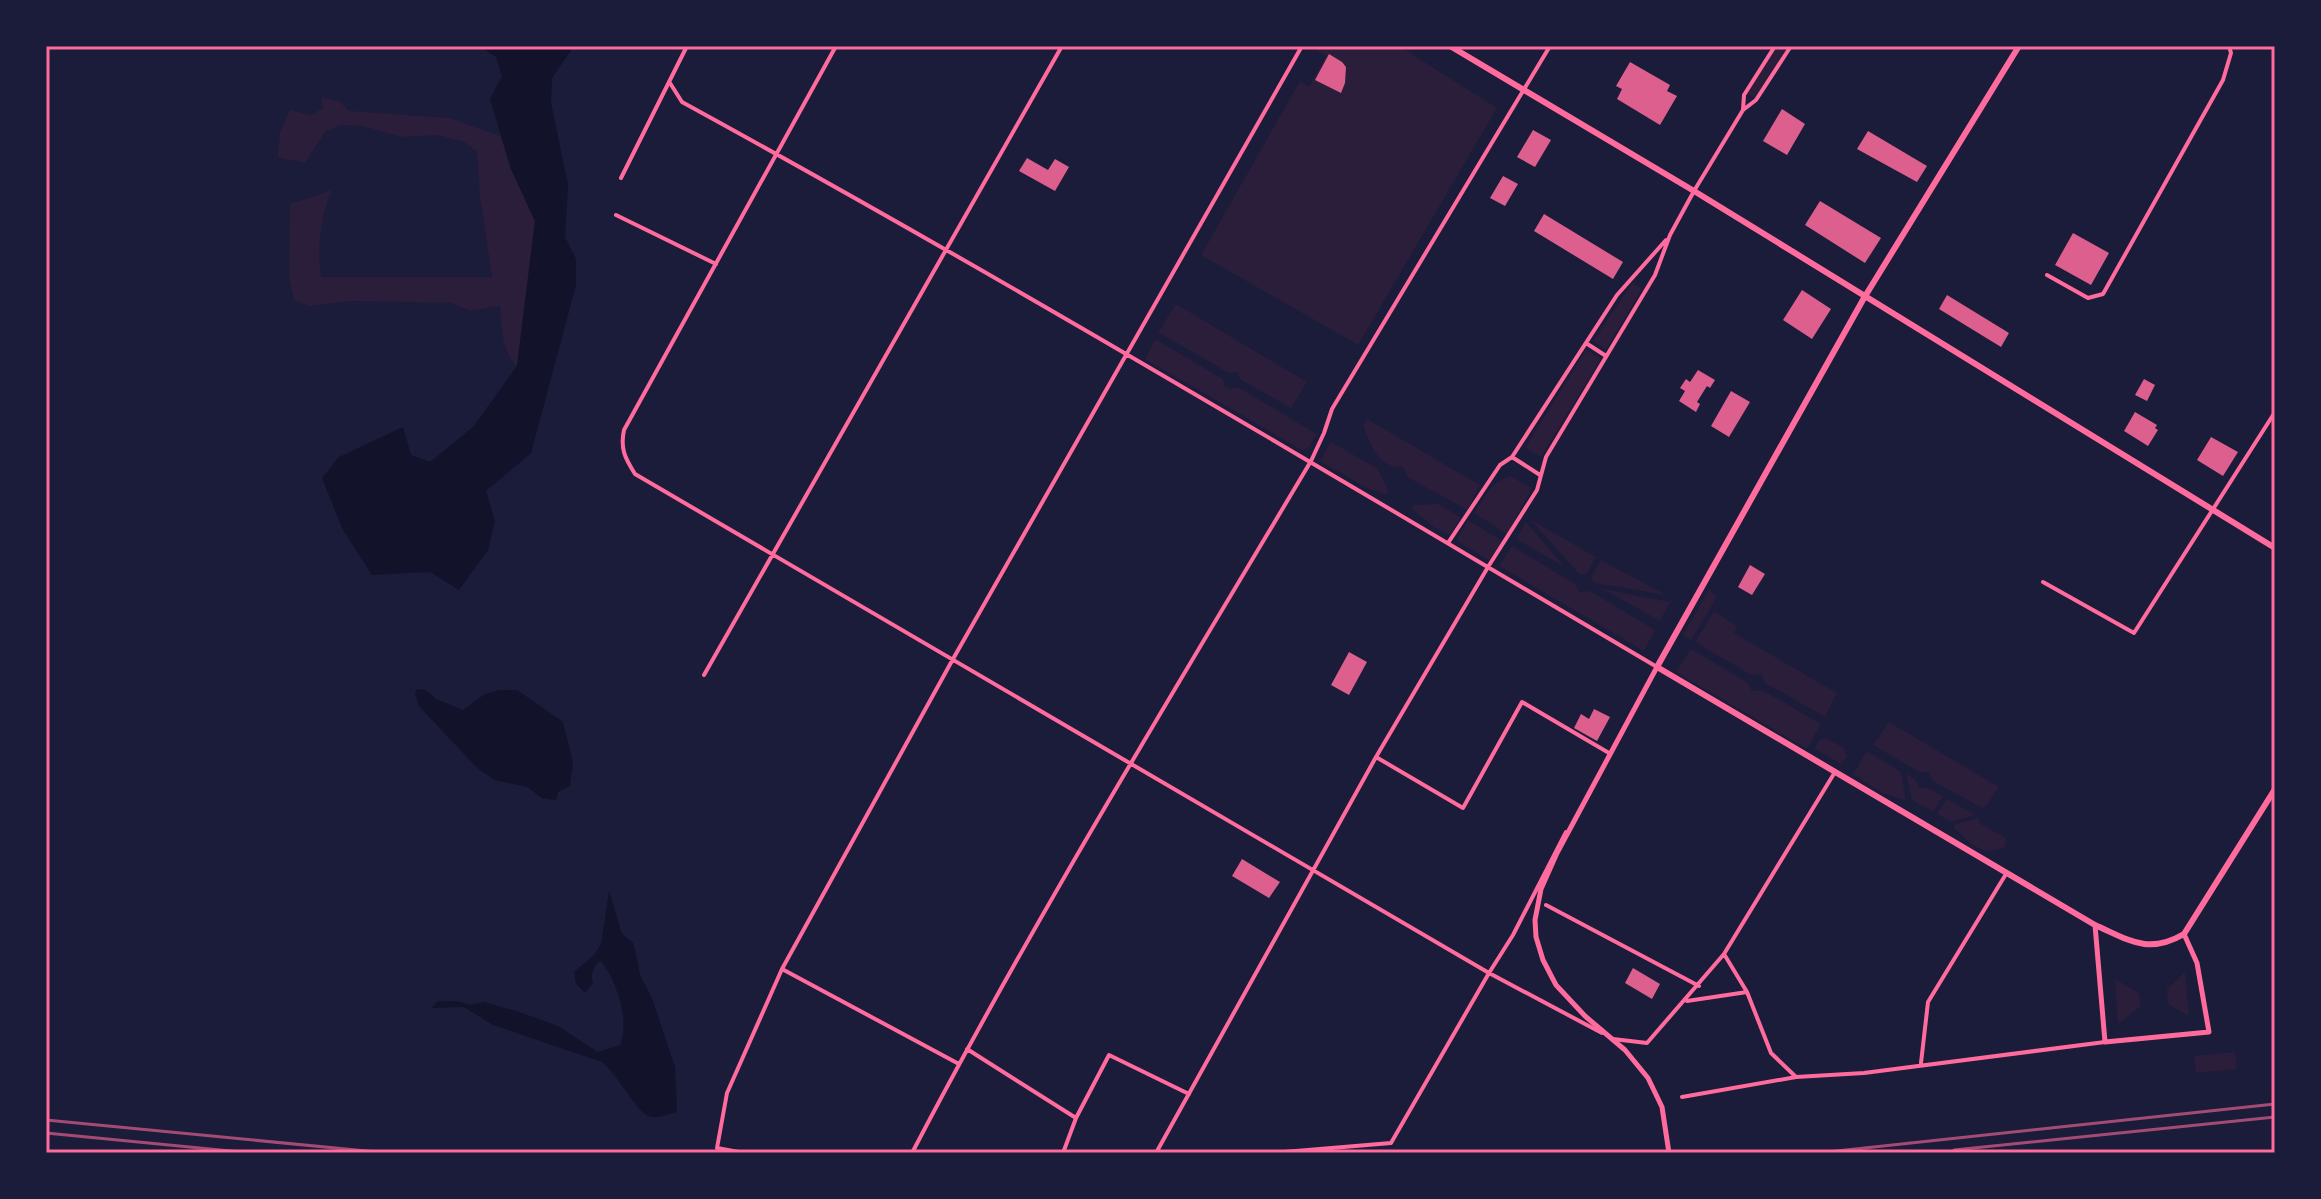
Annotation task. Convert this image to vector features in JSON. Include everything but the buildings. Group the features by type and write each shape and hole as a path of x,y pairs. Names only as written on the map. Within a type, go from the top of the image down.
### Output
{"main road":[{"path":"1450,46 1694,191 2275,548"},
{"path":"2019,46 1864,298 1657,667 2095,925 2143,946 2160,945 2184,934 2275,789"}],"street":[{"path":"621,178 687,46"},
{"path":"836,46 624,430 623,455 635,474 1489,973 1614,1039 1647,1043 1699,986 1724,954 1835,772"},
{"path":"704,675 1062,46"},
{"path":"744,1153 717,1148 727,1093 782,969 953,659 1302,46"},
{"path":"912,1153 967,1049 1311,461 1332,409 1550,46"},
{"path":"1743,110 1744,95 1775,46"},
{"path":"1156,1153 1376,757 1537,490 1546,457 1655,275 1670,235 1694,191 1743,110 1756,100 1791,46"},
{"path":"2047,275 2088,298 2103,294 2223,80 2231,53 2229,46"},
{"path":"670,83 682,102 945,249 1311,461 1657,667 1570,827 1541,889 1535,920 1543,960 1556,985 1585,1016 1625,1050 1648,1078 1662,1107 1669,1153"},
{"path":"616,215 716,264"},
{"path":"1448,543 1500,465 1512,457 1617,295 1670,235"},
{"path":"1586,343 1606,356"},
{"path":"2043,582 2134,633 2275,412"},
{"path":"1512,457 1540,475"},
{"path":"1376,757 1463,808 1522,702 1609,753"},
{"path":"1272,1153 1391,1143 1513,935 1562,836 1570,827"},
{"path":"1921,1064 1928,1002 2007,872"},
{"path":"1546,905 1699,986"},
{"path":"2095,925 2105,1042"},
{"path":"1682,1097 1796,1077 1864,1073 2209,1032 2197,963 2184,934"},
{"path":"1724,954 1747,992 1771,1053 1796,1077"},
{"path":"782,969 959,1064"},
{"path":"1684,1001 1747,992"},
{"path":"967,1049 1076,1118"},
{"path":"1063,1153 1076,1118 1109,1055 1190,1095"}],"shaded area":[{"path":"479,46 574,46 552,78 551,103 568,185 565,237 576,259 576,285 531,453 486,491 495,521 488,550 459,590 430,572 372,575 343,530 322,478 339,457 403,427 411,455 430,462 473,427 517,366 535,221 511,169 490,99 502,76 496,57"},
{"path":"1319,46 1399,46 1497,108 1358,345 1201,255 1300,81 1309,87 1326,56 1317,50"},
{"path":"1777,46 1788,46 1756,99 1747,94"},
{"path":"321,97 339,101 349,111 449,118 501,136 511,169 535,221 517,366 505,346 500,306 470,311 452,303 350,301 309,306 294,300 289,278 290,204 332,190 320,233 321,277 492,277 477,152 464,142 438,135 403,137 362,126 340,125 325,132 305,163 278,157 280,132 290,110 311,115 323,108"},
{"path":"1632,283 1642,289 1606,350 1593,341"},
{"path":"1176,304 1307,382 1291,408 1241,380 1237,372 1227,372 1158,332"},
{"path":"1155,339 1223,379 1225,386 1231,389 1238,387 1317,434 1307,449 1302,450 1145,359"},
{"path":"1586,350 1601,359 1541,457 1525,448"},
{"path":"1367,419 1480,485 1467,510 1409,478 1403,467 1381,460 1363,426"},
{"path":"1331,442 1378,469 1388,490 1386,495 1365,487 1320,461"},
{"path":"1510,476 1532,488 1507,534 1474,513 1493,486"},
{"path":"1439,504 1461,518 1450,535 1435,528 1412,509 1413,505"},
{"path":"1468,520 1502,541 1489,560 1458,542"},
{"path":"1531,520 1596,557 1587,574 1580,575"},
{"path":"1526,522 1565,567 1516,539"},
{"path":"1512,546 1575,584 1580,592 1590,591 1655,630 1644,651 1499,566"},
{"path":"1601,560 1666,595 1594,583 1591,577"},
{"path":"1603,589 1670,602 1660,621"},
{"path":"1709,589 1717,597 1691,640 1683,635"},
{"path":"1714,611 1737,626 1734,633 1837,693 1825,717 1765,683 1761,674 1751,675 1695,642"},
{"path":"1691,649 1747,682 1752,691 1762,690 1821,724 1807,749 1676,672"},
{"path":"417,689 426,690 436,699 463,710 485,694 517,690 563,722 573,763 570,786 558,792 556,800 542,798 527,787 495,780 478,769 419,706 415,693"},
{"path":"1889,722 1999,787 1984,809 1933,781 1929,772 1920,772 1873,745"},
{"path":"1826,738 1844,748 1847,756 1841,764 1815,749 1819,740"},
{"path":"1867,751 1901,772 1906,800 1884,794 1853,774"},
{"path":"1906,773 1920,788 1928,788 1943,796 1933,812 1912,800"},
{"path":"1947,799 1975,815 1951,822 1937,814"},
{"path":"1979,818 1979,823 2006,838 2005,847 1983,850 1954,828 1954,825"},
{"path":"609,891 622,934 633,943 640,975 652,998 675,1067 677,1112 664,1116 645,1114 602,1062 493,1025 464,1007 432,1008 438,1001 470,1005 484,1002 558,1026 598,1052 620,1045 623,1013 607,969 601,961 596,964 591,976 593,983 585,993 576,984 574,972 594,955 601,944"},
{"path":"2185,972 2189,1016 2168,1004 2167,989"},
{"path":"2115,979 2139,993 2141,1006 2118,1024"},
{"path":"2235,1052 2237,1069 2196,1073 2194,1056"}],"railway":[{"path":"1818,1153 2275,1104"},
{"path":"1954,1150 2275,1117"},
{"path":"46,1120 387,1153"},
{"path":"46,1133 251,1153"}]}
